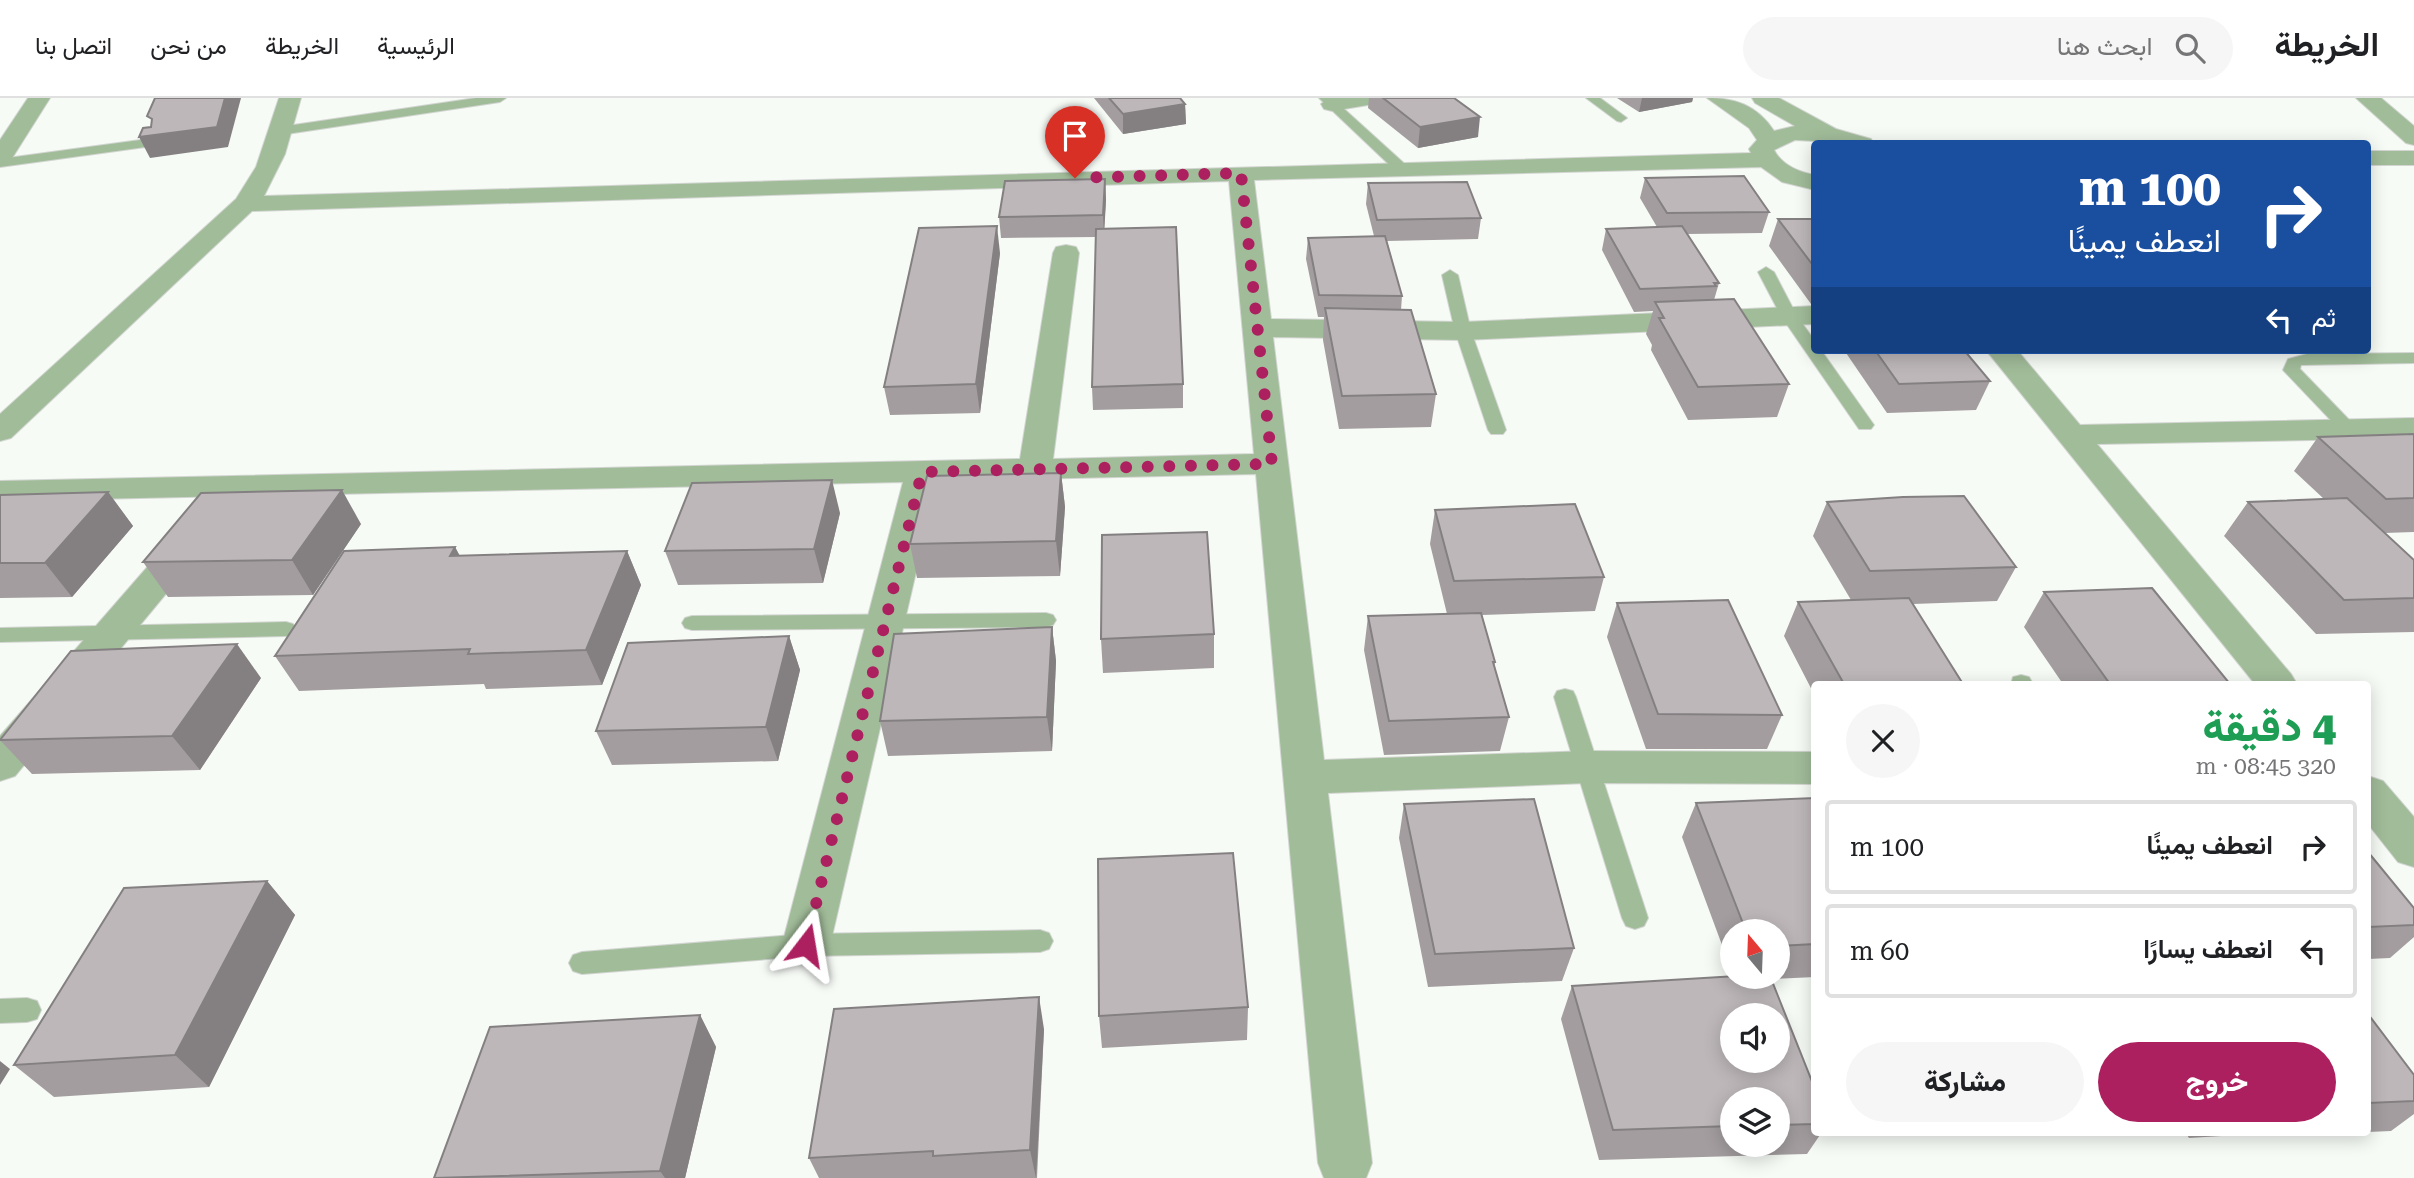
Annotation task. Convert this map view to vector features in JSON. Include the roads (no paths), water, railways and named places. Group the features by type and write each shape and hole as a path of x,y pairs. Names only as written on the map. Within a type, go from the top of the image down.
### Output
{"street":[{"path":"0,160 39,98"},
{"path":"0,431 259,188 290,98"},
{"path":"1328,101 1372,98"},
{"path":"1718,98 1758,124 1767,150 1779,171 1811,182"},
{"path":"1763,98 1796,118 1851,140"},
{"path":"2367,98 2414,138"},
{"path":"245,204 1402,169 1767,150 1797,134 1835,135"},
{"path":"2371,158 2414,158"},
{"path":"1241,173 1345,1163"},
{"path":"1035,469 1066,253"},
{"path":"1259,328 1464,331 1802,315"},
{"path":"2004,354 2275,681"},
{"path":"2071,435 2414,428"},
{"path":"0,491 1272,464"},
{"path":"806,945 922,472"},
{"path":"0,765 236,486"},
{"path":"1303,777 1588,767 1811,768"},
{"path":"2371,797 2414,849"}],"lane":[{"path":"280,131 500,98"},
{"path":"1592,98 1621,118"},
{"path":"1328,101 1402,169"},
{"path":"0,160 155,142"},
{"path":"1766,272 1802,315 1811,330"},
{"path":"1450,275 1464,331 1497,430"},
{"path":"1825,354 1866,425"},
{"path":"2349,429 2298,379 2291,370 2294,362 2307,359 2414,358"},
{"path":"692,623 1046,620"},
{"path":"0,635 286,629"},
{"path":"1565,697 1635,918"},
{"path":"582,963 806,945 1040,941"}]}
